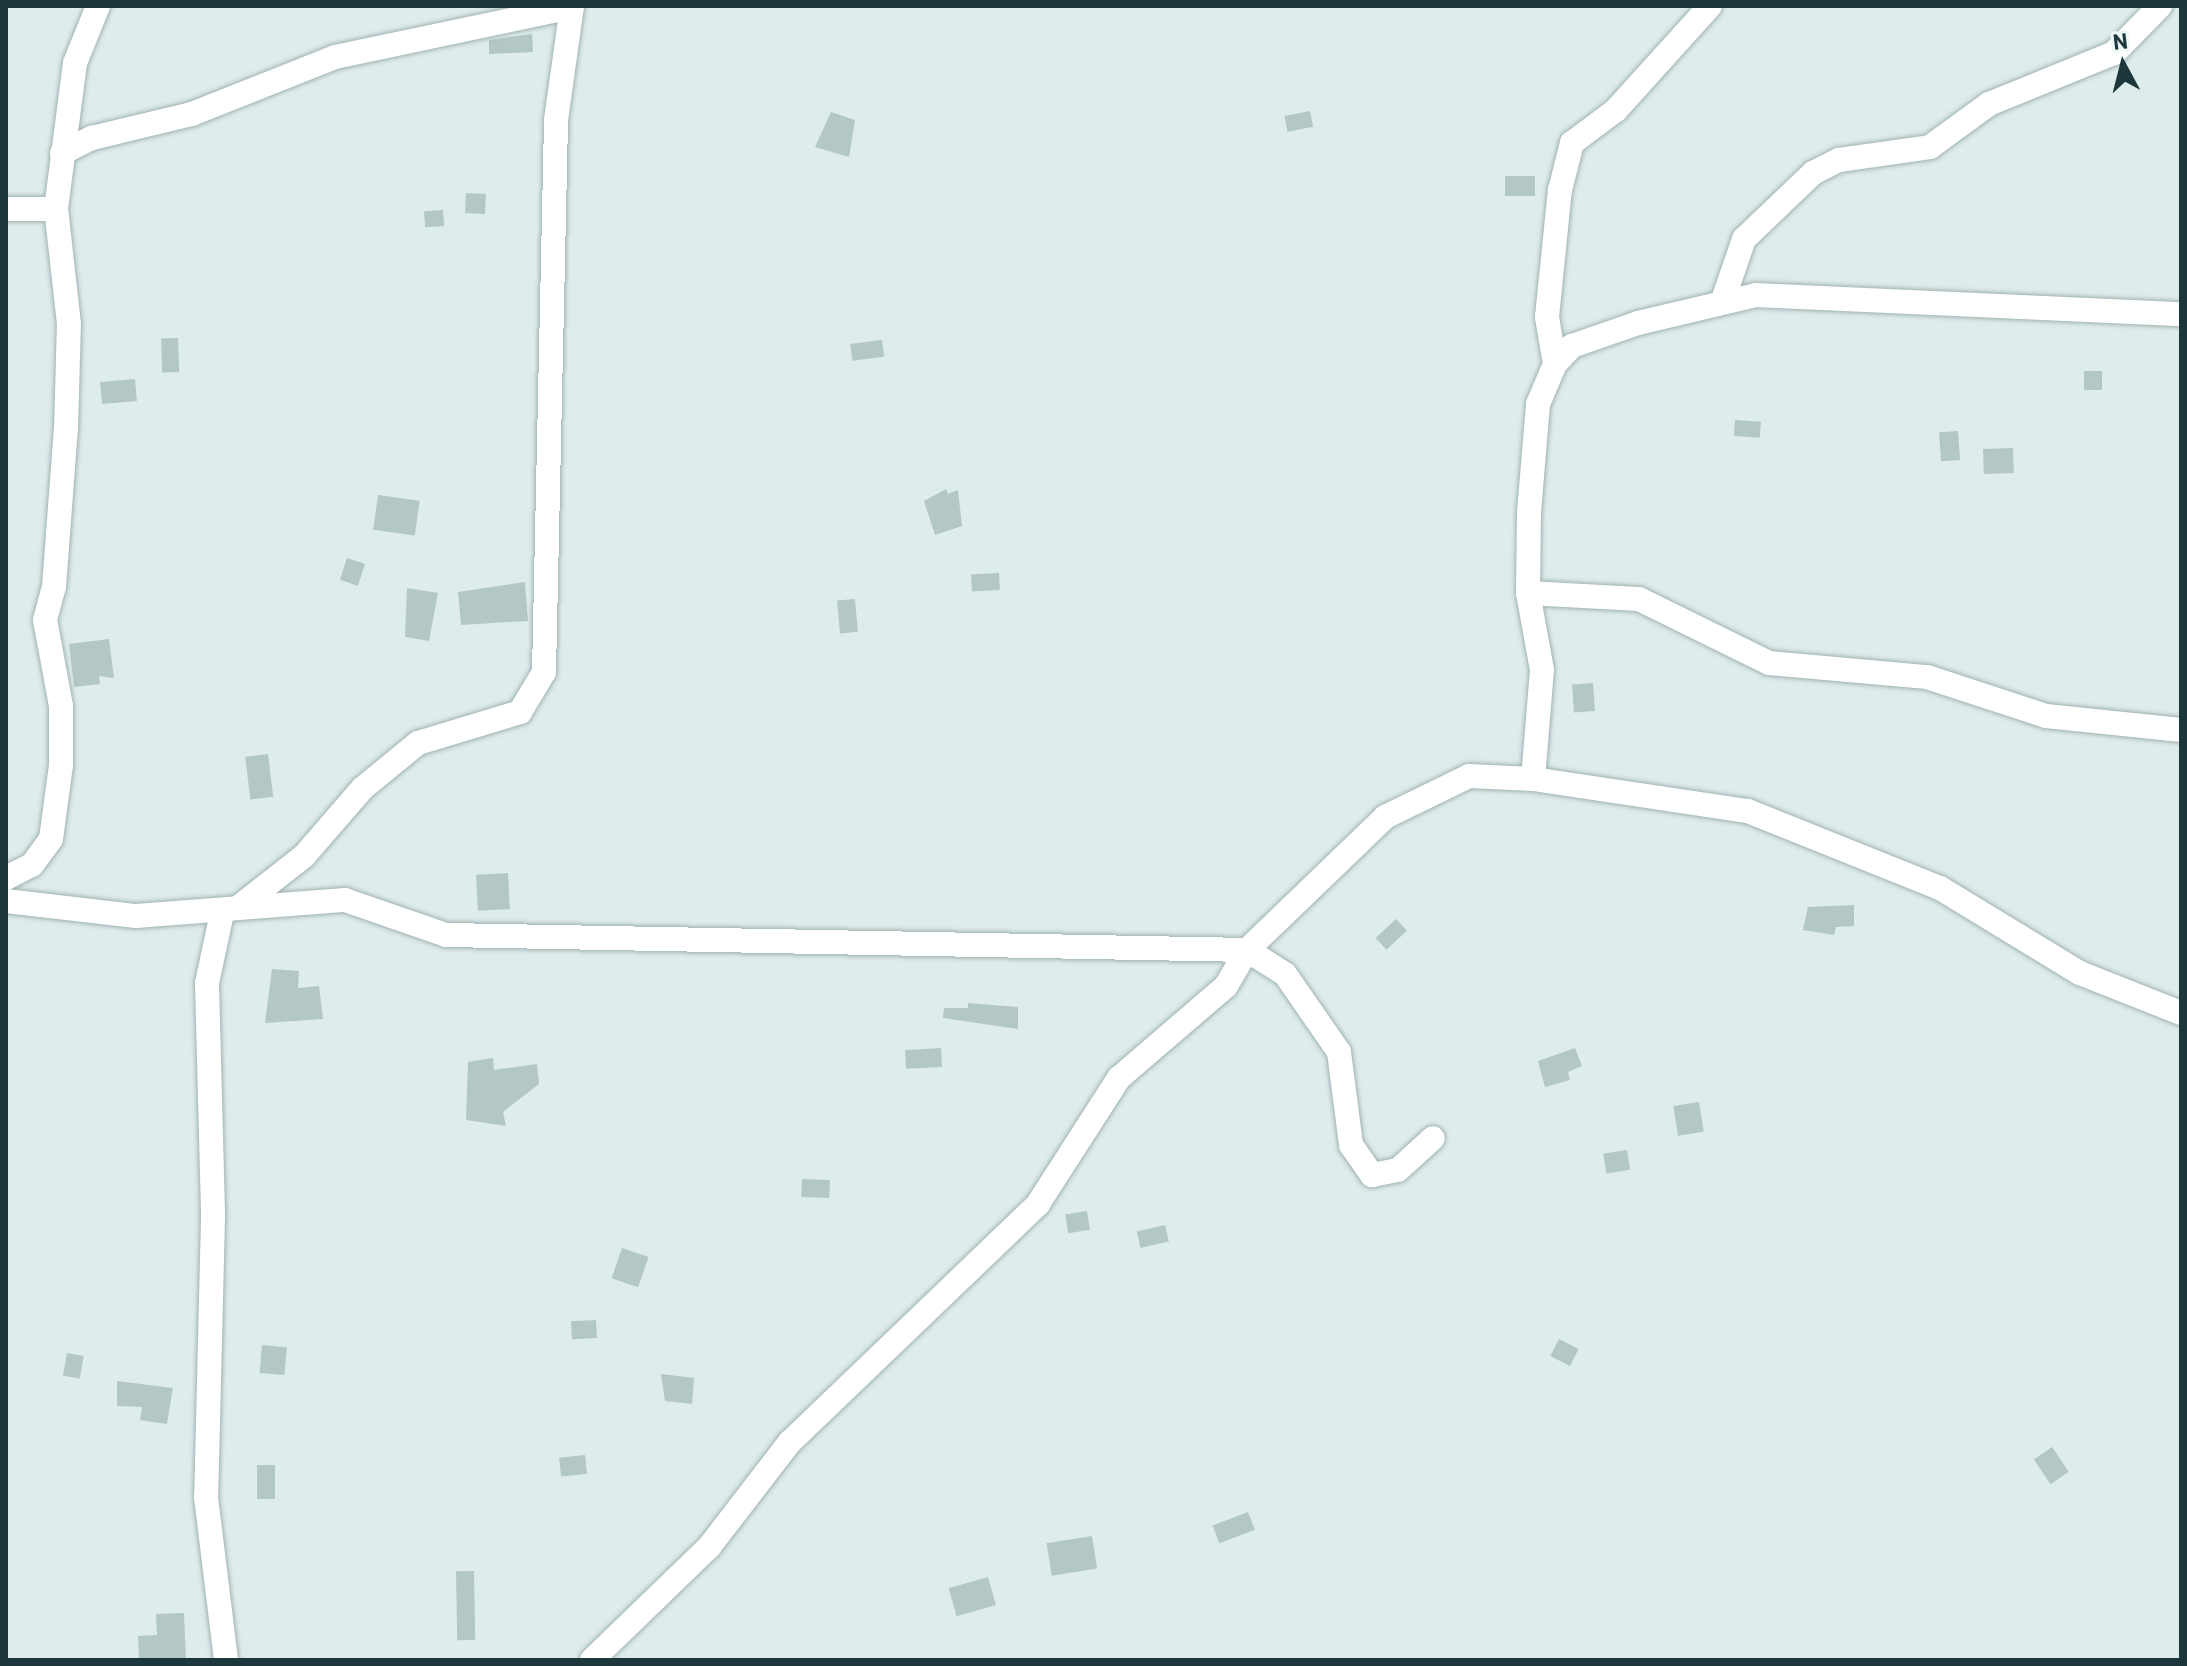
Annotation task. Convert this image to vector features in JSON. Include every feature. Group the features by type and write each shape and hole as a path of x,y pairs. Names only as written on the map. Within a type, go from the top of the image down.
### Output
{"street":[{"path":"6,878 32,865 51,839 61,765 61,706 45,620 54,587 66,429 69,324 56,209 75,63 98,6"},
{"path":"62,153 92,138 192,114 335,57 572,6 556,120 544,672 520,712 448,729 418,743 363,788 304,856 230,911 207,983 213,1218 206,1482 226,1660"},
{"path":"1555,364 1547,317 1560,190 1572,143 1616,110 1710,6"},
{"path":"1723,300 1744,239 1813,173 1839,160 1930,147 1989,104 2114,53 2160,6"},
{"path":"6,209 56,209"},
{"path":"1533,779 1542,670 1528,593 1538,404 1555,364 1595,335 1723,300 1756,295 2181,314"},
{"path":"1528,593 1639,599 1769,663 1927,677 2046,716 2181,730"},
{"path":"592,1660 709,1547 790,1442 1038,1204 1119,1078 1217,995 1247,950 1385,817 1469,776 1533,779 1748,811 1940,888 2080,973 2181,1013"},
{"path":"6,901 136,916 345,900 446,935 1247,950 1285,974 1339,1052 1351,1145 1372,1175 1398,1170 1433,1138"}],"building":[{"path":"532,34 533,52 489,54 489,40"},
{"path":"1310,111 1313,127 1288,132 1284,116"},
{"path":"831,112 855,120 849,157 815,147"},
{"path":"1505,176 1535,176 1535,196 1505,196"},
{"path":"466,193 486,194 485,214 465,213"},
{"path":"443,210 444,226 425,227 424,211"},
{"path":"178,338 179,372 162,373 161,339"},
{"path":"882,340 884,357 852,361 850,344"},
{"path":"2084,371 2102,371 2102,390 2084,390"},
{"path":"135,379 137,401 102,404 100,382"},
{"path":"1735,420 1761,422 1760,438 1734,436"},
{"path":"1958,431 1960,460 1941,461 1939,432"},
{"path":"2013,448 2014,473 1984,474 1983,449"},
{"path":"946,489 948,494 958,490 962,526 935,535 924,501"},
{"path":"378,495 420,501 415,536 373,530"},
{"path":"347,558 365,564 358,586 340,580"},
{"path":"999,573 1000,590 972,591 971,574"},
{"path":"525,582 528,621 461,625 458,592"},
{"path":"407,588 438,593 429,641 405,637"},
{"path":"855,599 858,632 840,633 837,601"},
{"path":"109,639 114,678 99,676 100,684 74,687 69,644"},
{"path":"1593,683 1595,711 1574,712 1572,684"},
{"path":"268,754 273,797 250,799 245,757"},
{"path":"508,873 510,909 478,911 476,875"},
{"path":"1854,905 1854,926 1836,927 1834,935 1803,930 1808,907"},
{"path":"1396,919 1407,931 1386,950 1376,938"},
{"path":"272,969 299,971 298,988 319,986 323,1019 265,1023"},
{"path":"968,1003 1018,1007 1018,1029 943,1018 944,1008 968,1008"},
{"path":"941,1048 942,1067 906,1069 905,1050"},
{"path":"1575,1048 1582,1066 1568,1072 1570,1080 1545,1087 1538,1061"},
{"path":"493,1058 494,1070 537,1064 539,1084 503,1112 506,1126 466,1120 468,1062"},
{"path":"1699,1102 1704,1132 1678,1136 1673,1106"},
{"path":"1627,1150 1630,1170 1606,1174 1603,1154"},
{"path":"802,1179 830,1180 829,1198 801,1197"},
{"path":"1087,1211 1090,1230 1068,1233 1065,1214"},
{"path":"1165,1225 1169,1242 1141,1248 1137,1232"},
{"path":"622,1248 648,1257 638,1287 612,1278"},
{"path":"596,1320 597,1338 572,1339 571,1321"},
{"path":"1559,1339 1579,1349 1570,1366 1550,1356"},
{"path":"262,1345 287,1347 284,1375 260,1373"},
{"path":"67,1353 84,1356 80,1379 63,1376"},
{"path":"661,1374 694,1378 692,1404 665,1401"},
{"path":"117,1381 173,1388 167,1424 140,1420 142,1407 117,1406"},
{"path":"2052,1447 2069,1472 2051,1484 2034,1459"},
{"path":"585,1455 587,1474 561,1477 559,1458"},
{"path":"257,1465 275,1465 275,1499 257,1499"},
{"path":"1248,1512 1255,1530 1219,1543 1213,1526"},
{"path":"1092,1536 1097,1569 1052,1576 1047,1543"},
{"path":"456,1571 474,1571 475,1640 457,1640"},
{"path":"988,1577 996,1605 957,1616 949,1588"},
{"path":"184,1613 186,1660 139,1660 138,1636 157,1635 156,1614"}]}
